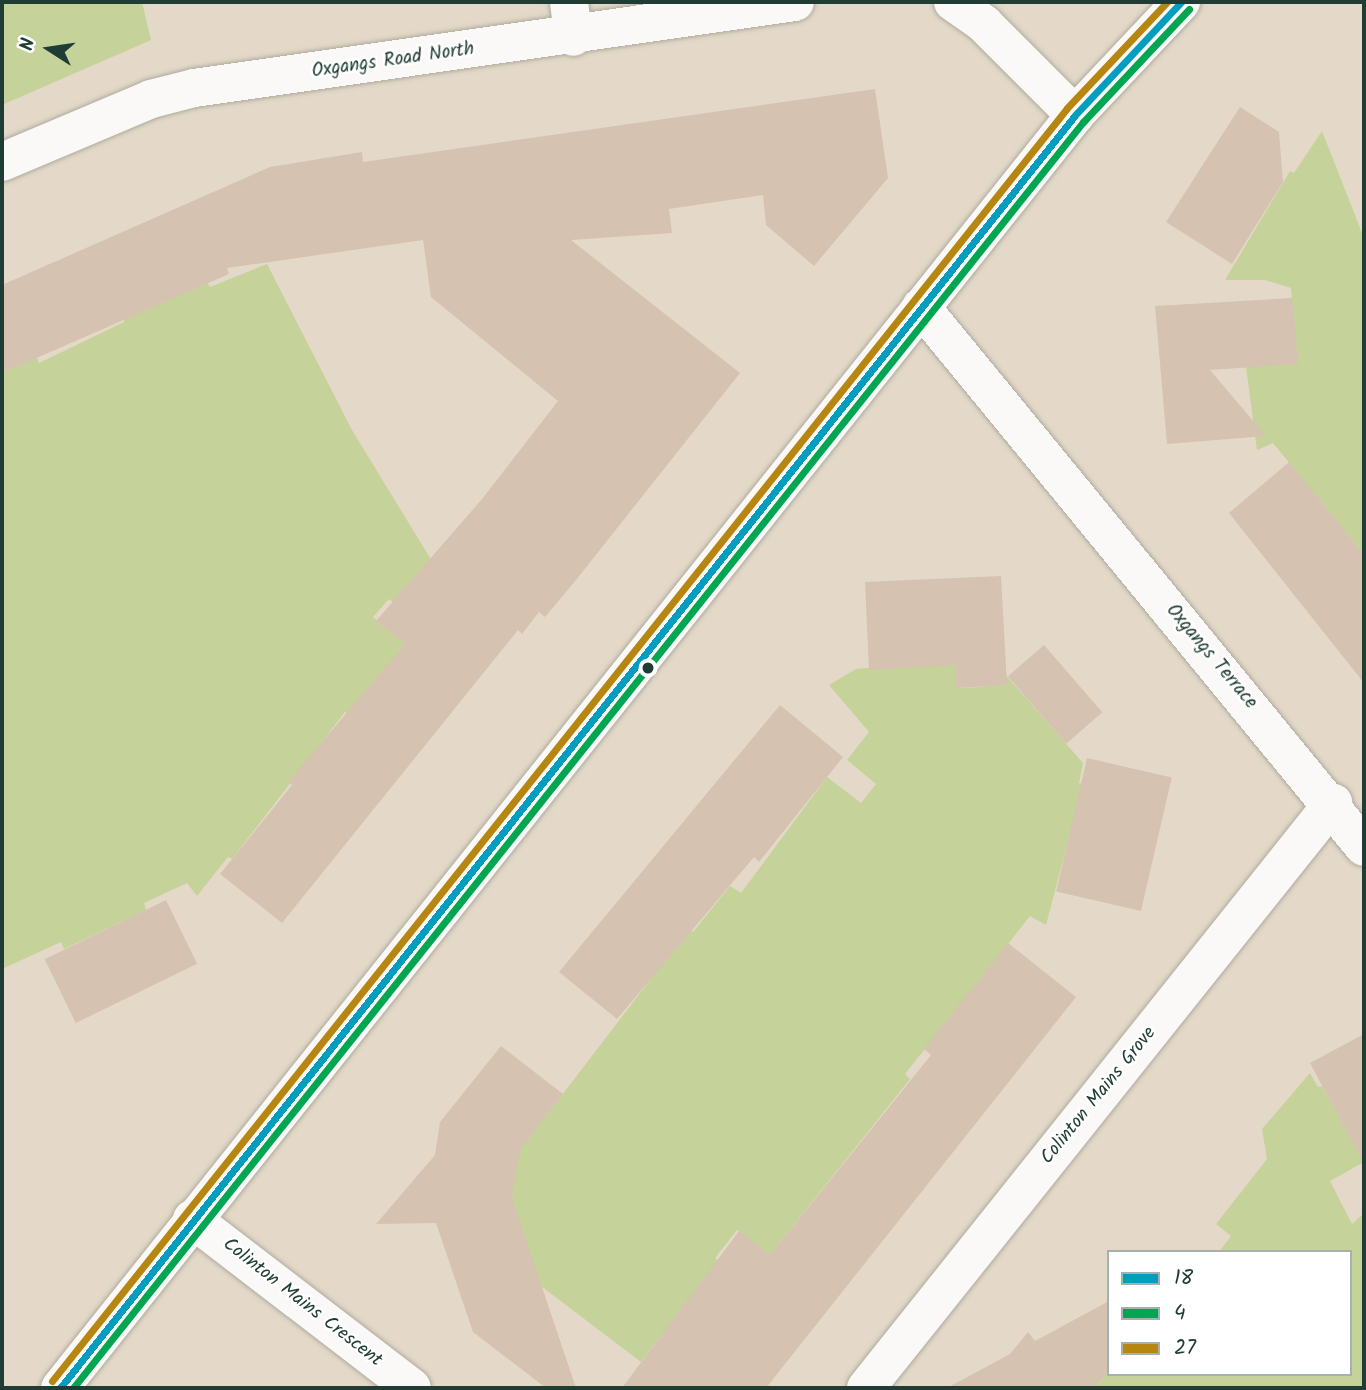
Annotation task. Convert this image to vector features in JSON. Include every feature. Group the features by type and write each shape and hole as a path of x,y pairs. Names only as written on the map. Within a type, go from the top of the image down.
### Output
{"street":[{"name":"Oxgangs Road North","path":"2,162 150,99 194,89 571,19 795,2"},
{"path":"953,2 984,24 1075,115"},
{"path":"60,1388 192,1219 1075,115 1181,2"},
{"name":"Oxgangs Terrace","path":"921,307 1333,803 1364,847"},
{"name":"Colinton Mains Grove","path":"866,1388 1333,803"},
{"name":"Colinton Mains Crescent","path":"192,1219 412,1388"}],"green space":[{"path":"2,2 142,2 151,40 2,105"},
{"path":"1322,131 1364,238 1364,554 1273,443 1257,450 1246,367 1297,363 1291,288 1265,280 1225,280 1290,171 1294,173"},
{"path":"267,264 352,430 438,571 417,622 389,599 373,617 405,644 348,714 345,712 232,859 228,857 197,896 187,883 144,903 146,910 64,949 61,942 2,969 2,373 37,357 39,363 124,322 124,318 207,282 210,287"},
{"path":"956,660 957,688 983,687 995,663 1083,763 1079,783 1083,784 1046,925 1030,916 905,1074 910,1079 770,1255 737,1230 715,1258 751,1286 659,1338 641,1362 537,1283 511,1201 513,1150 546,1116 689,929 693,932 730,886 741,893 827,777 861,803 876,784 847,760 869,732 829,685 856,669"},
{"path":"1310,1073 1318,1087 1322,1086 1364,1162 1330,1181 1352,1224 1364,1213 1364,1388 1087,1388 1093,1382 1097,1385 1107,1373 1107,1376 1352,1376 1352,1250 1220,1250 1231,1236 1216,1224 1267,1159 1262,1129"}],"building":[{"path":"875,89 888,178 814,266 766,225 763,195 669,209 672,233 571,240 740,373 576,580 545,617 539,612 522,634 518,630 282,923 220,874 292,785 288,782 405,644 376,621 482,499 558,401 431,297 423,240 227,268 229,274 2,373 2,285 270,167 362,152 363,162"},
{"path":"1240,107 1279,132 1283,182 1232,264 1166,222"},
{"path":"1292,298 1298,364 1210,370 1266,436 1167,444 1155,306"},
{"path":"1289,462 1364,554 1364,683 1229,513"},
{"path":"1001,576 1007,685 956,688 956,665 869,670 865,582"},
{"path":"1044,645 1102,712 1066,744 1008,676"},
{"path":"780,705 843,757 759,862 754,857 617,1019 559,972"},
{"path":"1087,758 1172,778 1141,911 1056,891"},
{"path":"166,900 197,964 76,1023 45,959"},
{"path":"1008,943 1076,997 766,1388 622,1388 739,1231 770,1255 931,1055 924,1049"},
{"path":"1364,1034 1364,1164 1310,1063"},
{"path":"501,1046 563,1094 520,1150 512,1198 576,1388 546,1388 473,1332 436,1223 376,1224 435,1155 440,1122"},
{"path":"1107,1302 1107,1373 1094,1388 947,1388 1010,1354 1028,1332 1035,1341"}],"transit line":[{"name":"27","path":"52,1381 1067,108 1167,2"},
{"name":"18","path":"60,1388 1075,115 1181,2"},
{"name":"4","path":"73,1388 1083,122 1189,9"}]}
